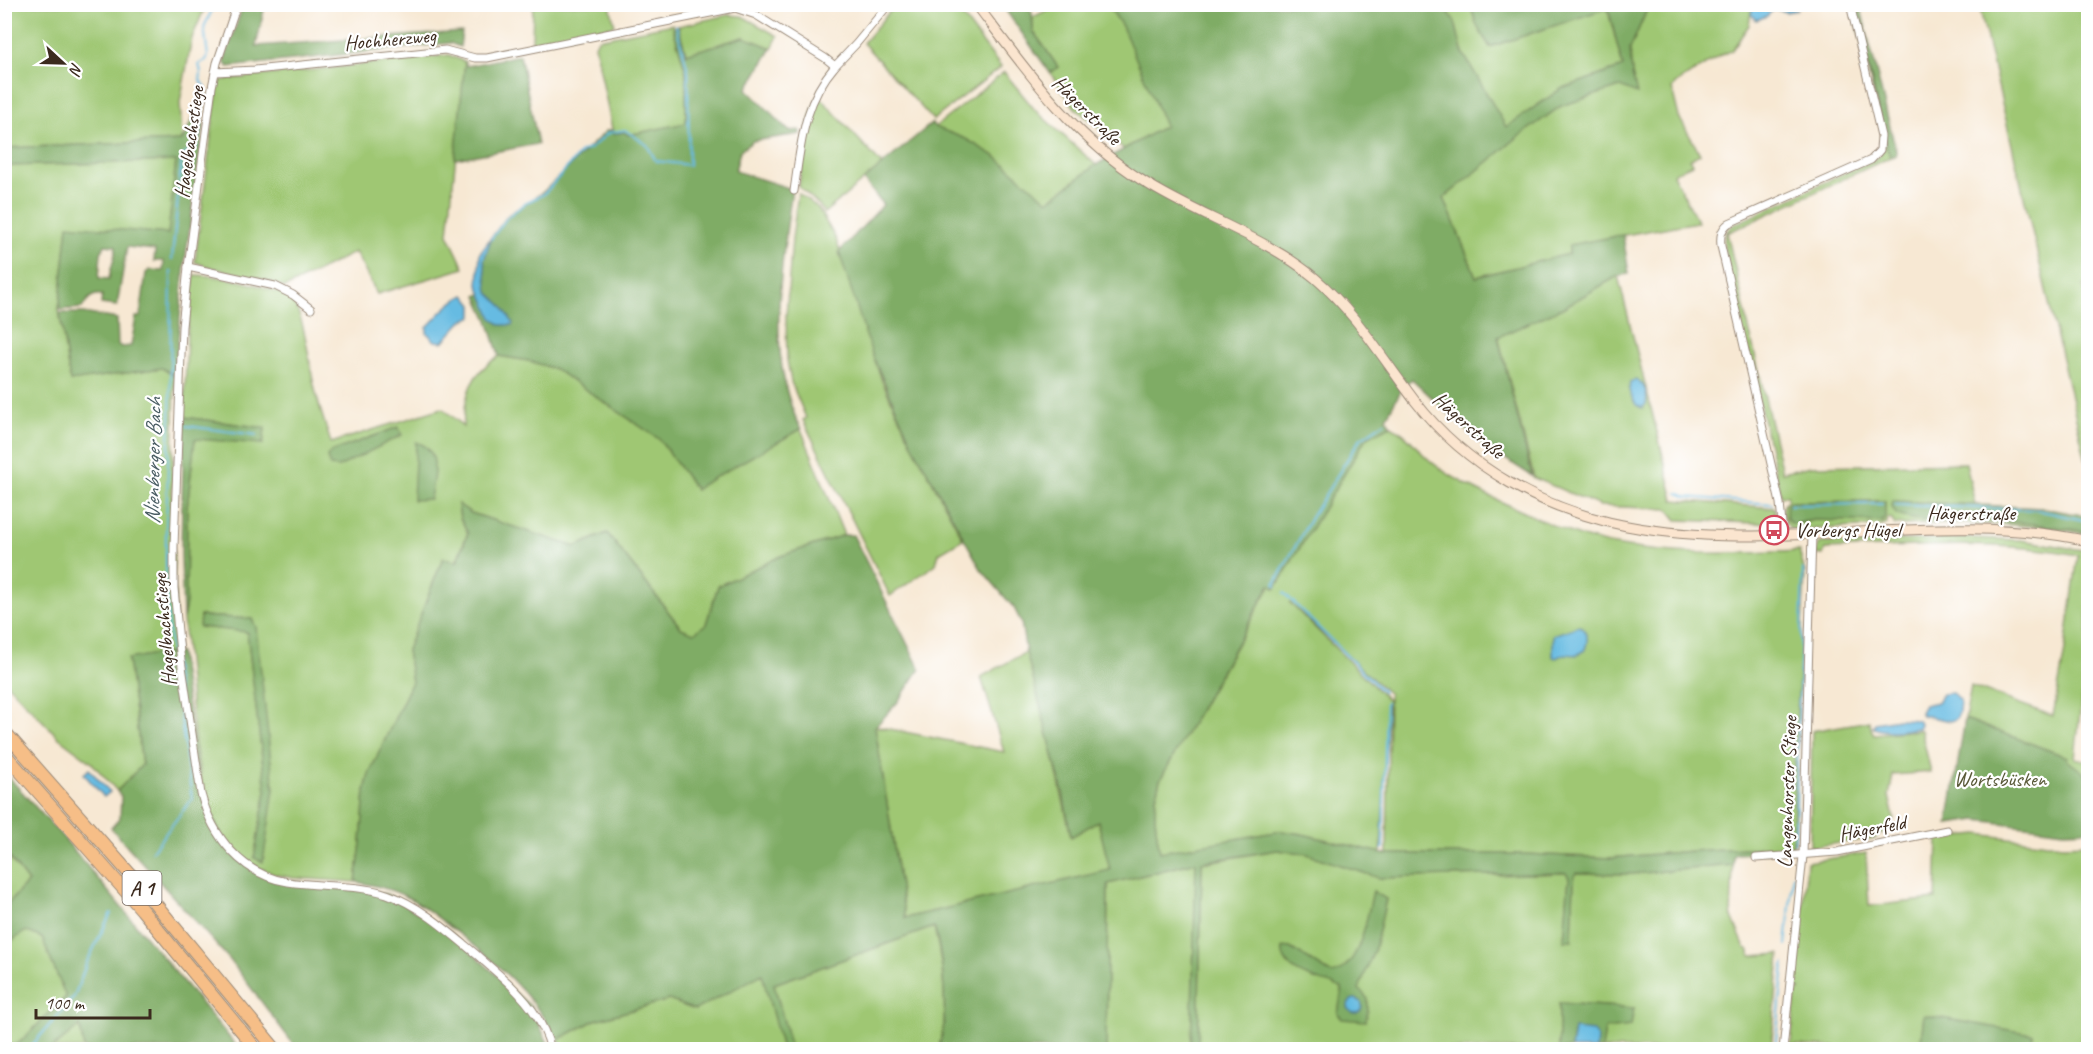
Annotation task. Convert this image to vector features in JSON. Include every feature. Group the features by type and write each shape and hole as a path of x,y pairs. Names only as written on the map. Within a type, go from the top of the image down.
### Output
{"highway":[{"name":"A 1","path":"4,731 144,890 276,1050"},
{"name":"A 1","path":"4,753 154,924 257,1050"}],"main road":[{"name":"Hägerstraße","path":"976,4 1045,94 1109,159 1142,181 1182,203 1274,248 1316,279 1356,320 1434,423 1464,451 1498,476 1550,503 1611,523 1679,533 1783,535 1998,529 2088,541"}],"street":[{"name":"Hagelbachstiege","path":"237,4 215,72 188,267 178,399 174,588 180,653 201,794 219,836 238,859 260,874 290,883 374,891 413,906 450,932 520,994 539,1021 551,1050"},
{"path":"794,191 810,106 818,88 890,4"},
{"path":"1783,535 1779,503 1721,246 1721,235 1729,223 1871,159 1880,150 1881,136 1851,4"},
{"name":"Hochherzweg","path":"215,72 450,50 475,58 487,58 735,8 756,15 835,66"},
{"path":"188,267 275,286 293,295 311,309"},
{"name":"Langenhorster Stiege","path":"1784,1050 1803,856 1812,534"},
{"name":"Hägerfeld","path":"1756,858 1803,856 1862,848 1947,830"}],"green space":[{"path":"4,5 206,5 192,38 180,102 182,141 5,148"},
{"path":"243,5 265,5 256,46 462,32 460,47 450,43 228,67 224,62"},
{"path":"533,5 610,5 615,26 532,43"},
{"path":"895,5 954,5 1001,67 933,120 863,43"},
{"path":"1002,5 1026,5 1032,12 1033,31 1058,67 1050,73"},
{"path":"1058,5 1108,5 1122,26 1166,126 1124,149 1075,108 1050,73 1058,67 1033,31 1033,17"},
{"path":"1108,5 1444,5 1455,22 1462,51 1506,127 1561,89 1623,67 1608,8 1490,47 1477,26 1470,5 1649,5 1630,49 1632,74 1637,94 1620,87 1561,106 1518,137 1444,198 1476,277 1569,254 1569,245 1623,235 1629,274 1618,276 1562,308 1498,337 1532,476 1479,442 1412,379 1404,385 1386,418 1391,426 1369,436 1363,443 1275,589 1270,585 1160,780 1155,816 1160,852 1281,831 1386,854 1524,854 1610,858 1793,846 1793,851 1735,854 1733,865 1632,874 1576,873 1574,876 1572,940 1564,940 1569,878 1566,873 1379,878 1304,853 1277,850 1202,862 1198,1050 1191,1049 1196,862 1108,884 1106,1050 939,1049 944,1025 943,973 934,927 774,984 791,1049 782,1049 762,974 695,1010 669,1000 595,1020 557,1040 525,993 469,942 409,898 383,888 356,882 365,791 369,774 412,682 407,650 443,558 457,562 468,533 460,518 458,504 471,513 575,547 607,533 681,628 694,633 706,624 718,586 781,556 844,535 853,535 920,669 897,703 875,727 905,918 1110,870 1098,821 1071,837 1063,793 1026,652 1021,622 1014,608 981,569 912,444 873,357 839,252 883,205 864,180 932,123 935,127 966,139 995,156 1048,201 1096,165 1165,126 1122,26"},
{"path":"1444,5 1470,5 1477,26 1490,47 1607,7 1623,67 1561,89 1505,128 1462,51 1455,22"},
{"path":"1649,5 1752,5 1749,25 1732,50 1676,83 1672,89 1679,117 1700,154 1690,159 1692,164 1673,174 1698,222 1569,245 1569,254 1476,277 1444,198 1518,137 1561,106 1620,87 1632,74 1630,49"},
{"path":"1853,5 1855,5 1887,148 1891,157 1727,233 1782,472 1811,466 1966,463 1975,505 1894,501 1892,507 1919,520 2038,523 2088,532 2088,535 2016,525 1895,525 1891,518 1887,519 1887,524 1882,526 1793,530 1787,524 1783,511 1788,499 1787,495 1781,497 1724,248 1725,235 1733,225 1877,158 1882,153 1884,141","holes":["1885,501 1884,521 1814,520 1799,524 1789,502"]},
{"path":"1855,5 1860,5 1896,151 1896,155 1891,157 1887,149"},
{"path":"1979,5 2088,5 2088,284 2083,286 2088,299 2088,469"},
{"path":"728,15 742,16 778,36 772,48 744,37 686,54 678,26"},
{"path":"673,24 686,72 687,123 628,135 624,132 613,134 595,45 598,39"},
{"path":"678,26 686,54 744,37 772,48 747,89 789,131 800,130 800,134 753,141 740,151 735,171 792,189 781,279 779,341 790,401 801,429 701,485 696,490 659,439 555,369 529,361 499,356 488,320 477,296 483,293 480,253 508,215 542,193 606,131 612,130 613,134 624,132 628,135 686,123 686,72 673,28"},
{"path":"449,55 465,62 448,234 464,268 377,294 355,252 285,288 263,279 195,262 218,83 222,80"},
{"path":"520,55 538,144 455,159 465,62 467,66"},
{"path":"1004,72 1035,110 1096,165 1047,201 995,156 935,127"},
{"path":"819,96 882,165 824,213 820,206 799,187 808,127"},
{"path":"195,114 204,125 185,261 175,376 162,368 70,381 60,313 83,313 117,319 118,345 131,346 136,317 140,317 146,273 150,270 163,271 164,261 154,261 155,250 127,247 117,306 101,304 102,295 95,295 82,308 59,310 68,225 168,234 176,161 5,166 4,148 182,141","holes":["105,245 116,246 109,279 99,278 101,253"]},
{"path":"176,161 168,234 68,226 59,310 70,381 162,368 175,376 172,514 177,653 128,659 142,766 117,791 91,762 59,738 5,682 4,166"},
{"path":"798,193 818,208 836,239 882,381 912,444 963,539 939,553 936,564 890,596 803,420 806,418 791,382 787,360 786,316"},
{"path":"194,275 230,279 259,286 273,290 291,300 300,316 316,392 331,443 442,408 463,427 465,404 475,377 499,356 529,361 555,369 659,439 696,490 700,485 801,429 844,535 781,556 718,586 706,624 694,634 681,628 607,533 575,547 471,513 458,504 460,518 468,532 456,562 443,558 407,650 412,682 369,774 365,791 356,882 293,878 273,874 248,862 225,841 205,804 195,744 183,619 186,602 187,508 195,438 263,444 265,428 184,417 187,334","holes":["200,616 252,619 274,789 254,858 266,791 247,631 200,627"]},
{"path":"1618,276 1674,500 1774,508 1779,524 1677,520 1668,509 1600,506 1534,478 1498,336 1562,308"},
{"path":"184,417 265,428 263,444 195,439 187,508 186,602 183,619 181,553"},
{"path":"1391,426 1406,436 1433,463 1457,479 1561,529 1584,537 1609,544 1656,551 1728,553 1799,551 1805,572 1796,733 1793,846 1610,858 1524,854 1387,854 1389,694 1289,602 1388,700 1381,853 1281,831 1160,853 1155,816 1160,780 1271,585 1275,589 1363,443 1369,436"},
{"path":"398,427 402,435 339,467 330,466 327,457 331,452"},
{"path":"416,442 430,451 433,458 434,473 430,499 413,500"},
{"path":"1885,501 1885,518 1882,522 1814,520 1793,524 1787,519 1786,508 1789,502"},
{"path":"1893,501 2041,508 2088,516 2088,532 2003,521 1915,519 1896,514 1892,507"},
{"path":"1970,538 2021,540 2088,551 2088,638 2075,758 2088,761 2088,776 2066,760 2067,757 1965,719 1971,686 2053,716 2078,555 2015,547 1951,545 1825,549 1823,555 1815,554 1818,544 1822,543"},
{"path":"200,616 252,619 256,627 274,789 263,862 254,858 266,791 247,632 199,627"},
{"path":"1026,652 1045,719 1071,836 1098,821 1111,870 905,918 875,726 1004,752 981,677"},
{"path":"180,653 201,794 228,848 272,879 387,894 450,932 530,1006 551,1049 297,1049 230,960 111,828 120,818 121,796 117,791 142,765 128,659"},
{"name":"Wortsbüsken","path":"1965,719 2067,757 2067,760 2088,776 2088,830 2064,831 1977,820 1948,824"},
{"path":"1869,721 1874,734 1921,730 1931,772 1893,775 1889,796 1894,818 1884,833 1877,834 1876,838 1810,847 1812,731"},
{"path":"5,773 68,843 239,1049 84,1049 80,1026 51,1049 5,1049 5,1046 18,1044 66,997 42,938 26,931 5,945 5,907 28,882 5,851"},
{"path":"1978,834 2063,845 2088,844 2088,1049 2031,1049 2033,1034 1924,1016 1920,1049 1835,1050 1835,1047 1791,1045 1796,991 1800,991 1800,988 1796,988 1807,862 1866,853 1869,906 1936,899 1938,838"},
{"path":"1277,850 1304,853 1379,878 1568,873 1564,940 1572,939 1574,876 1576,873 1632,874 1733,865 1731,914 1745,948 1751,956 1780,954 1771,1049 1602,1049 1605,1029 1634,1008 1559,1003 1559,1049 1198,1050 1202,863","holes":["1386,899 1375,948 1358,990 1338,1014 1343,988 1335,985 1283,948 1290,948 1332,974 1336,974 1354,958"]},
{"path":"4,851 28,882 5,907 4,907"},
{"path":"1197,862 1191,1049 1106,1050 1108,884"},
{"path":"1373,891 1386,899 1375,948 1359,989 1368,999 1366,1021 1342,1019 1338,1014 1342,988 1295,970 1288,964 1283,947 1290,948 1332,974 1342,970 1350,962 1361,939"},
{"path":"934,927 944,986 944,1025 939,1049 791,1049 774,984"},
{"path":"26,931 42,938 66,997 18,1044 5,1046 5,945"},
{"path":"762,973 782,1049 562,1050 559,1039 595,1020 669,1000 695,1010"},
{"path":"1559,1003 1634,1008 1631,1026 1605,1029 1602,1049 1596,1049 1597,1037 1573,1033 1571,1049 1559,1049"},
{"path":"1924,1015 2033,1034 2031,1049 1920,1049"},
{"path":"80,1026 84,1049 51,1049"}],"water":[{"path":"1754,4 1800,5 1796,10 1786,12 1774,9 1767,16 1756,20 1751,14"},
{"path":"492,236 484,260 488,292 503,307 512,325 501,325 492,318 478,285 480,253"},
{"path":"465,295 473,305 473,316 462,321 443,342 435,341 427,333 427,327 449,305"},
{"path":"1636,379 1644,386 1647,397 1646,404 1642,408 1636,405 1629,391 1630,382"},
{"path":"1579,626 1587,635 1584,651 1577,655 1564,654 1553,657 1553,635"},
{"path":"1952,693 1960,700 1956,719 1950,721 1922,715 1920,712 1924,705 1937,702 1942,694"},
{"path":"1898,719 1918,720 1920,724 1918,728 1895,731 1873,727 1875,723"},
{"path":"89,769 110,792 104,797 84,774"},
{"path":"1355,999 1360,1001 1362,1006 1360,1011 1355,1013 1350,1011 1348,1006 1350,1001"},
{"path":"1574,1029 1594,1031 1597,1037 1596,1049 1571,1049"}],"waterway":[{"name":"Nienberger Bach","path":"199,137 206,87 200,81 199,64 208,56 204,27 213,4"},
{"path":"491,239 508,216 529,201 544,194 581,152 591,148 608,133 625,130 647,145 656,161 689,165 688,71 676,25"},
{"name":"Nienberger Bach","path":"172,259 182,156 197,146"},
{"name":"Nienberger Bach","path":"171,271 166,564 171,651"},
{"path":"1276,586 1278,578 1312,516 1360,439 1385,422"},
{"path":"187,426 257,435"},
{"path":"1678,493 1687,497 1772,504"},
{"path":"1790,505 1882,504"},
{"path":"1895,505 2037,510 2088,521"},
{"path":"1795,843 1803,569"},
{"path":"1284,593 1383,692"},
{"name":"Nienberger Bach","path":"152,851 192,799 173,659"},
{"path":"1383,849 1386,702"},
{"path":"1786,945 1793,875"},
{"name":"Nienberger Bach","path":"28,1050 74,997 87,962 111,913"},
{"path":"1775,1050 1784,964"}],"place":[{"name":"Vorbergs Hügel","path":"1774,530"}]}
